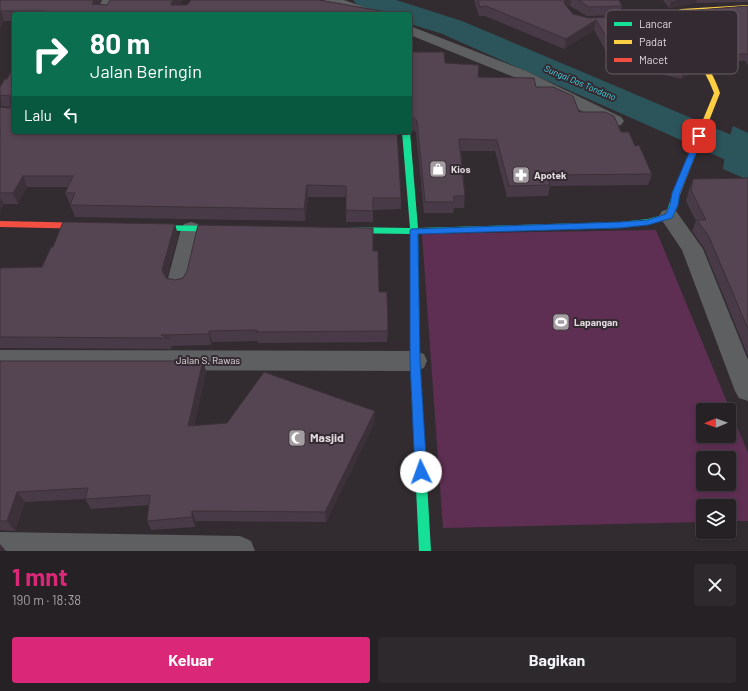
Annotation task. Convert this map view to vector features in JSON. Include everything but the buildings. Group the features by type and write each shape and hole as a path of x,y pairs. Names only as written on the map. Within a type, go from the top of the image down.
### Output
{"street":[{"path":"104,12 109,0"},
{"path":"331,0 364,12"},
{"path":"698,10 748,7"},
{"path":"587,22 606,21"},
{"path":"412,31 520,74 615,121"},
{"path":"335,230 414,231 620,225 648,222 669,216 674,205 676,193 717,93 710,74"},
{"path":"406,134 414,231 415,361 425,551"},
{"path":"669,216 692,249 748,391"},
{"path":"0,224 104,227"},
{"path":"136,227 239,229"},
{"path":"178,282 191,228"},
{"name":"Jalan S. Rawas","path":"0,360 415,361"},
{"path":"0,547 240,551"}],"shaded area":[{"name":"Lapangan","path":"656,230 727,403 696,403 696,443 736,443 736,424 748,453 748,521 736,521 736,499 696,499 696,522 443,528 422,234"}],"water":[{"path":"733,126 748,133 748,180 723,169 726,147"}],"waterway":[{"name":"Sungai Das Tondano","path":"367,0 404,12"},
{"name":"Sungai Das Tondano","path":"412,15 451,27 748,156"}],"traffic: fast":[{"path":"406,134 414,231 415,361 425,551"},
{"path":"343,230 414,231 620,225 648,222 669,216 674,205 675,197"},
{"path":"147,228 227,229"}],"traffic: slow":[{"path":"698,10 748,7"},
{"path":"675,197 717,93 709,74"}],"traffic: jam":[{"path":"0,224 93,226"}],"place":[{"name":"Kios","path":"438,169"},
{"name":"Apotek","path":"521,175"},
{"name":"Lapangan","path":"561,322"},
{"name":"Masjid","path":"297,438"}],"route":[{"path":"421,472 415,361 414,231 620,225 648,222 669,216 674,205 676,193 699,136"}]}
